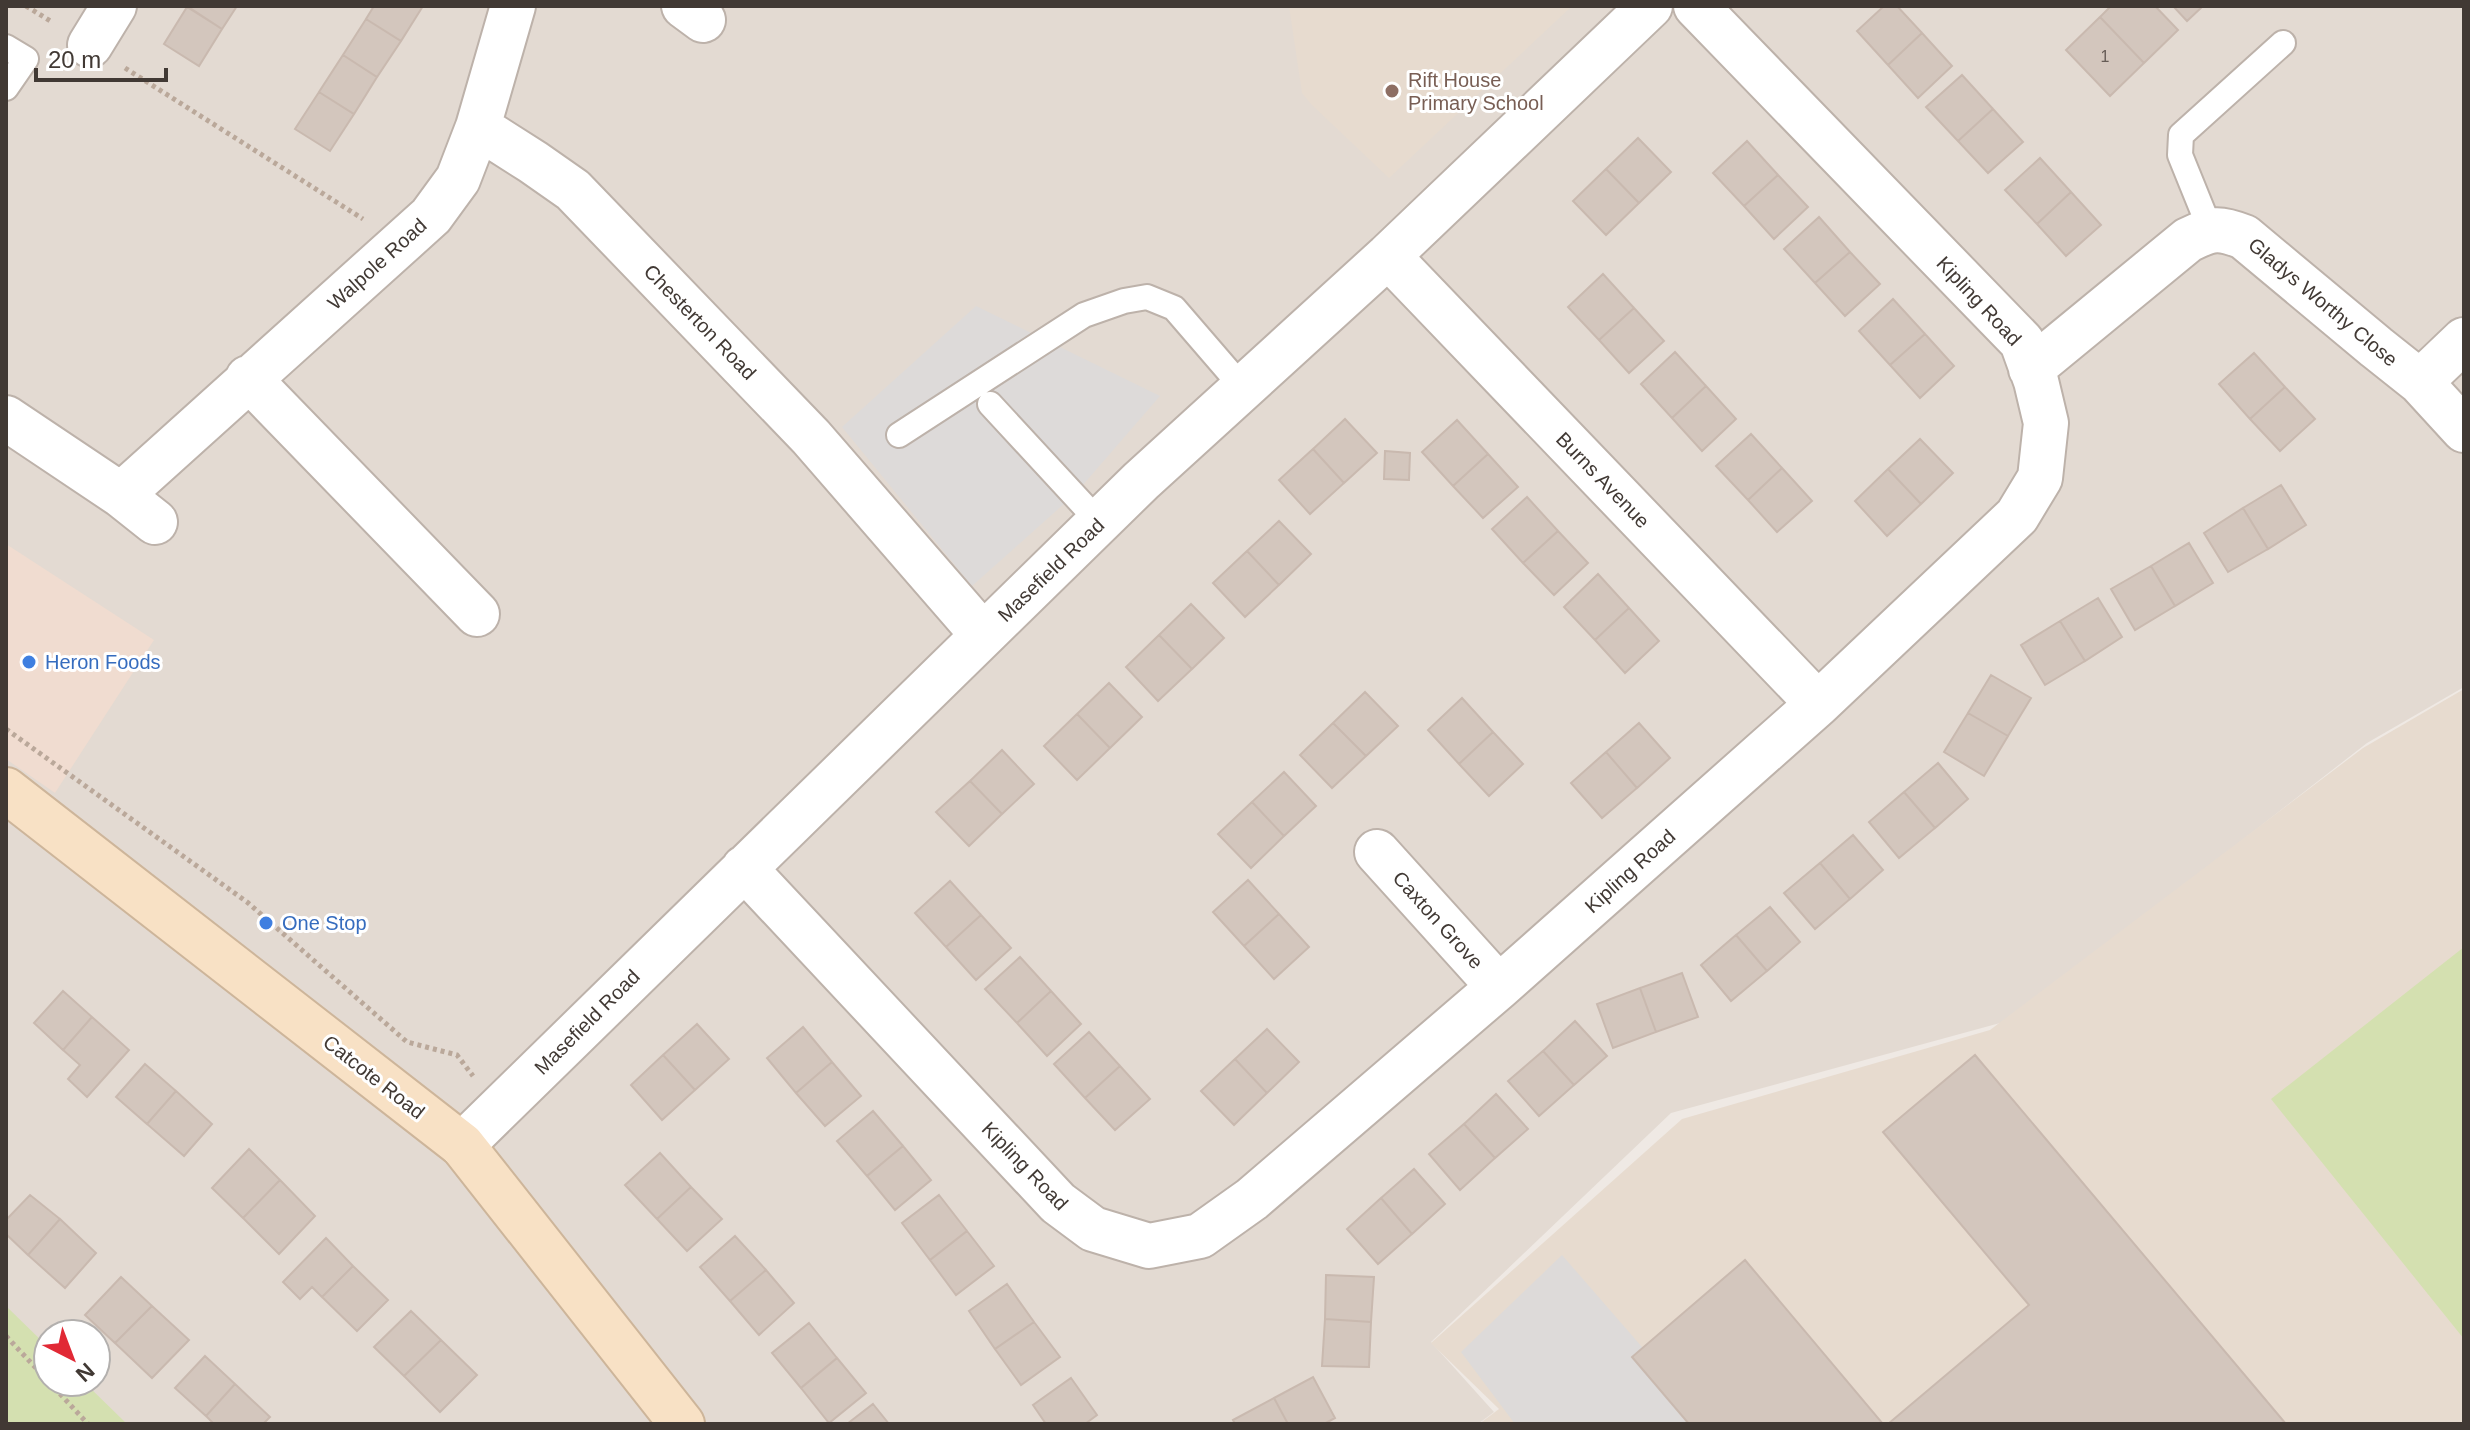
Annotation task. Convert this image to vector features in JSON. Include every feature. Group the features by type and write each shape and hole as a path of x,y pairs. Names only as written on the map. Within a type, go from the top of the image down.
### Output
{"street":[{"path":"90,45 114,6"},
{"path":"478,127 513,6"},
{"name":"Masefield Road","path":"462,1145 1141,481 1388,256 1650,6"},
{"name":"Kipling Road","path":"744,868 1058,1203 1093,1229 1149,1246 1200,1236 1252,1199 1499,987 1818,704 2017,516 2040,478 2046,423 2022,342 1696,6"},
{"name":"Walpole Road","path":"121,495 431,216 458,179 478,127"},
{"name":"Chesterton Road","path":"478,127 573,190 811,437 983,635"},
{"path":"2031,369 2188,240 2210,229"},
{"name":"Gladys Worthy Close","path":"2210,229 2244,237 2420,382 2464,430"},
{"name":"Burns Avenue","path":"1388,256 1818,704"},
{"path":"2420,382 2464,340"},
{"path":"248,378 477,614"},
{"path":"6,418 121,495 155,522"},
{"name":"Catcote Road","path":"12,807 462,1145 682,1424"},
{"name":"Caxton Grove","path":"1377,852 1499,987"}],"lane":[{"path":"2210,229 2180,155 2181,135 2283,43"},
{"path":"6,47 26,59 6,88"},
{"path":"899,435 1084,315 1124,301 1147,297 1174,308 1243,388"},
{"path":"990,404 1100,523"}],"path":[{"path":"26,6 402,243"},
{"path":"6,1336 32,1364"},
{"path":"64,1398 88,1424"}],"shaded area":[{"path":"6,6 2464,6 2464,687 2367,743 2011,1020 1671,1113 1431,1342 1494,1412 1478,1424 6,1424"},
{"name":"Rift House Primary School","path":"1289,6 1572,6 1389,178 1302,93"},
{"path":"976,306 1160,396 1075,494 972,586 842,427"},
{"path":"6,544 154,640 55,793 6,759"},
{"path":"2464,689 2464,1424 1479,1424 1499,1409 1431,1343 1682,1119 1990,1030 2363,748"},
{"path":"1562,1255 1709,1424 1515,1424 1461,1352"}],"green space":[{"path":"2464,947 2464,1339 2271,1099"},
{"path":"6,1306 32,1331 32,1398 100,1398 127,1424 6,1424"}],"building":[{"path":"187,6 237,6 222,29"},
{"path":"374,6 423,6 401,41 366,19"},
{"path":"1884,6 1897,6 1922,33 1888,65 1857,31"},
{"path":"2111,6 2155,6 2178,30 2144,63 2100,17"},
{"path":"2173,6 2203,6 2187,21"},
{"path":"187,7 222,29 199,66 164,44"},
{"path":"2100,17 2144,63 2110,96 2066,50"},
{"path":"366,19 401,41 377,77 343,55"},
{"path":"1922,33 1952,66 1918,98 1888,65"},
{"path":"343,55 377,77 354,114 319,92"},
{"path":"1962,75 1993,109 1958,141 1926,107"},
{"path":"319,92 354,114 330,151 295,129"},
{"path":"1993,109 2023,142 1988,173 1958,141"},
{"path":"1638,138 1671,172 1639,203 1606,169"},
{"path":"1747,141 1778,175 1744,206 1713,173"},
{"path":"2040,158 2071,192 2037,224 2005,190"},
{"path":"1606,169 1639,203 1606,235 1573,201"},
{"path":"1778,175 1808,207 1774,239 1744,206"},
{"path":"2071,192 2101,225 2066,256 2037,224"},
{"path":"1819,217 1850,252 1815,283 1784,249"},
{"path":"1850,252 1880,284 1845,316 1815,283"},
{"path":"1603,274 1634,308 1599,340 1568,307"},
{"path":"1893,299 1925,334 1890,365 1859,331"},
{"path":"1634,308 1664,341 1629,373 1599,340"},
{"path":"1925,334 1954,366 1920,398 1890,365"},
{"path":"1675,352 1706,386 1672,418 1641,384"},
{"path":"2254,353 2285,387 2250,419 2219,384"},
{"path":"1706,386 1736,419 1702,451 1672,418"},
{"path":"2285,387 2315,419 2280,451 2250,419"},
{"path":"1345,419 1377,453 1344,483 1313,449"},
{"path":"1457,420 1488,454 1453,486 1422,452"},
{"path":"1751,434 1782,468 1748,500 1716,466"},
{"path":"1920,439 1953,473 1921,504 1888,469"},
{"path":"1313,449 1344,483 1310,514 1279,480"},
{"path":"1385,451 1410,453 1409,480 1384,479"},
{"path":"1488,454 1518,487 1483,518 1453,486"},
{"path":"1782,468 1812,501 1777,532 1748,500"},
{"path":"1888,469 1921,504 1887,536 1855,501"},
{"path":"2281,485 2306,525 2268,549 2243,508"},
{"path":"1527,497 1558,531 1523,563 1492,529"},
{"path":"2243,508 2268,549 2228,572 2204,533"},
{"path":"1279,521 1311,554 1279,585 1247,551"},
{"path":"1558,531 1588,563 1554,595 1523,563"},
{"path":"2189,543 2213,583 2175,606 2151,566"},
{"path":"1247,551 1279,585 1245,617 1213,583"},
{"path":"2151,566 2175,606 2135,630 2111,589"},
{"path":"1598,574 1629,608 1595,640 1564,607"},
{"path":"2098,598 2122,637 2085,661 2060,621"},
{"path":"1191,604 1224,638 1192,669 1159,635"},
{"path":"1629,608 1659,641 1625,673 1595,640"},
{"path":"2060,621 2085,661 2045,685 2021,645"},
{"path":"1159,635 1192,669 1158,701 1126,667"},
{"path":"1991,675 2031,698 2008,736 1968,713"},
{"path":"1109,683 1142,717 1110,748 1077,714"},
{"path":"1365,692 1398,726 1366,756 1333,723"},
{"path":"1462,698 1493,732 1459,764 1428,730"},
{"path":"1968,713 2008,736 1984,776 1944,752"},
{"path":"1077,714 1110,748 1077,780 1044,746"},
{"path":"1333,723 1366,756 1332,788 1300,755"},
{"path":"1639,723 1670,758 1637,788 1606,752"},
{"path":"1493,732 1523,764 1489,796 1459,764"},
{"path":"1002,750 1034,784 1002,814 970,781"},
{"path":"1606,752 1637,788 1602,818 1571,783"},
{"path":"1938,763 1968,799 1935,828 1904,792"},
{"path":"1284,772 1316,806 1284,836 1252,802"},
{"path":"970,781 1002,814 969,846 936,812"},
{"path":"1904,792 1935,828 1899,858 1869,822"},
{"path":"1252,802 1284,836 1251,868 1218,834"},
{"path":"1853,835 1883,870 1850,899 1820,863"},
{"path":"1820,863 1850,899 1815,929 1784,893"},
{"path":"1248,880 1279,914 1244,946 1213,912"},
{"path":"950,881 981,915 946,947 915,913"},
{"path":"1770,907 1800,942 1767,971 1736,935"},
{"path":"1279,914 1309,947 1274,979 1244,946"},
{"path":"981,915 1011,948 976,980 946,947"},
{"path":"1736,935 1767,971 1731,1001 1701,965"},
{"path":"1020,957 1051,991 1017,1023 985,989"},
{"path":"1682,973 1698,1017 1656,1032 1640,988"},
{"path":"1640,988 1656,1032 1613,1048 1597,1004"},
{"path":"63,991 92,1017 63,1050 34,1023"},
{"path":"1051,991 1081,1024 1047,1056 1017,1023"},
{"path":"92,1017 129,1050 87,1097 68,1079 80,1065 63,1050"},
{"path":"1575,1021 1607,1056 1574,1085 1543,1051"},
{"path":"697,1024 729,1059 695,1090 663,1055"},
{"path":"803,1027 832,1062 796,1093 767,1058"},
{"path":"1267,1029 1299,1062 1267,1093 1235,1059"},
{"path":"1089,1032 1120,1066 1085,1098 1054,1064"},
{"path":"1543,1051 1574,1085 1539,1116 1508,1081"},
{"path":"663,1055 695,1090 662,1120 631,1085"},
{"path":"1975,1055 2286,1424 1888,1424 2029,1305 1883,1132"},
{"path":"1235,1059 1267,1093 1234,1125 1201,1091"},
{"path":"832,1062 861,1096 825,1126 796,1093"},
{"path":"145,1064 176,1091 147,1124 116,1097"},
{"path":"1120,1066 1150,1099 1115,1130 1085,1098"},
{"path":"176,1091 212,1124 184,1156 147,1124"},
{"path":"1496,1094 1528,1129 1495,1158 1464,1124"},
{"path":"873,1111 903,1146 867,1176 837,1141"},
{"path":"1464,1124 1495,1158 1460,1190 1429,1154"},
{"path":"903,1146 931,1180 895,1210 867,1176"},
{"path":"249,1149 280,1180 243,1218 212,1188"},
{"path":"660,1153 691,1187 657,1219 625,1185"},
{"path":"1414,1169 1445,1204 1412,1234 1381,1198"},
{"path":"280,1180 315,1216 279,1254 243,1218"},
{"path":"691,1187 722,1219 687,1251 657,1219"},
{"path":"30,1195 60,1219 28,1255 6,1234 6,1220"},
{"path":"939,1195 967,1231 930,1260 902,1223"},
{"path":"1381,1198 1412,1234 1378,1264 1347,1229"},
{"path":"60,1219 96,1253 65,1288 28,1255"},
{"path":"967,1231 994,1266 956,1295 930,1260"},
{"path":"735,1236 766,1270 730,1301 700,1267"},
{"path":"326,1238 353,1266 322,1297 312,1287 300,1299 283,1282"},
{"path":"1745,1260 1883,1424 1689,1424 1632,1357"},
{"path":"353,1266 388,1300 357,1331 322,1297"},
{"path":"766,1270 794,1303 759,1335 730,1301"},
{"path":"1326,1275 1374,1277 1371,1322 1325,1319"},
{"path":"121,1277 152,1306 115,1343 112,1340 112,1318 88,1318 85,1315"},
{"path":"1007,1284 1034,1322 995,1349 969,1311"},
{"path":"152,1306 189,1340 152,1378 115,1343"},
{"path":"411,1311 441,1340 404,1376 374,1347"},
{"path":"1325,1319 1371,1322 1369,1367 1322,1366"},
{"path":"1034,1322 1060,1357 1021,1385 995,1349"},
{"path":"809,1323 837,1358 801,1388 772,1353"},
{"path":"441,1340 477,1375 440,1412 404,1376"},
{"path":"205,1356 235,1384 206,1416 175,1388"},
{"path":"837,1358 866,1393 829,1423 801,1388"},
{"path":"1313,1377 1335,1418 1324,1424 1288,1424 1274,1398"},
{"path":"1071,1378 1097,1415 1085,1424 1046,1424 1033,1405"},
{"path":"235,1384 270,1417 263,1424 214,1424 206,1416"},
{"path":"1274,1398 1288,1424 1235,1424 1233,1420"},
{"path":"873,1404 889,1424 847,1424"}],"place":[{"name":"Rift House Primary School","path":"1392,91"},
{"name":"Heron Foods","path":"29,662"},
{"name":"One Stop","path":"266,923"}]}
